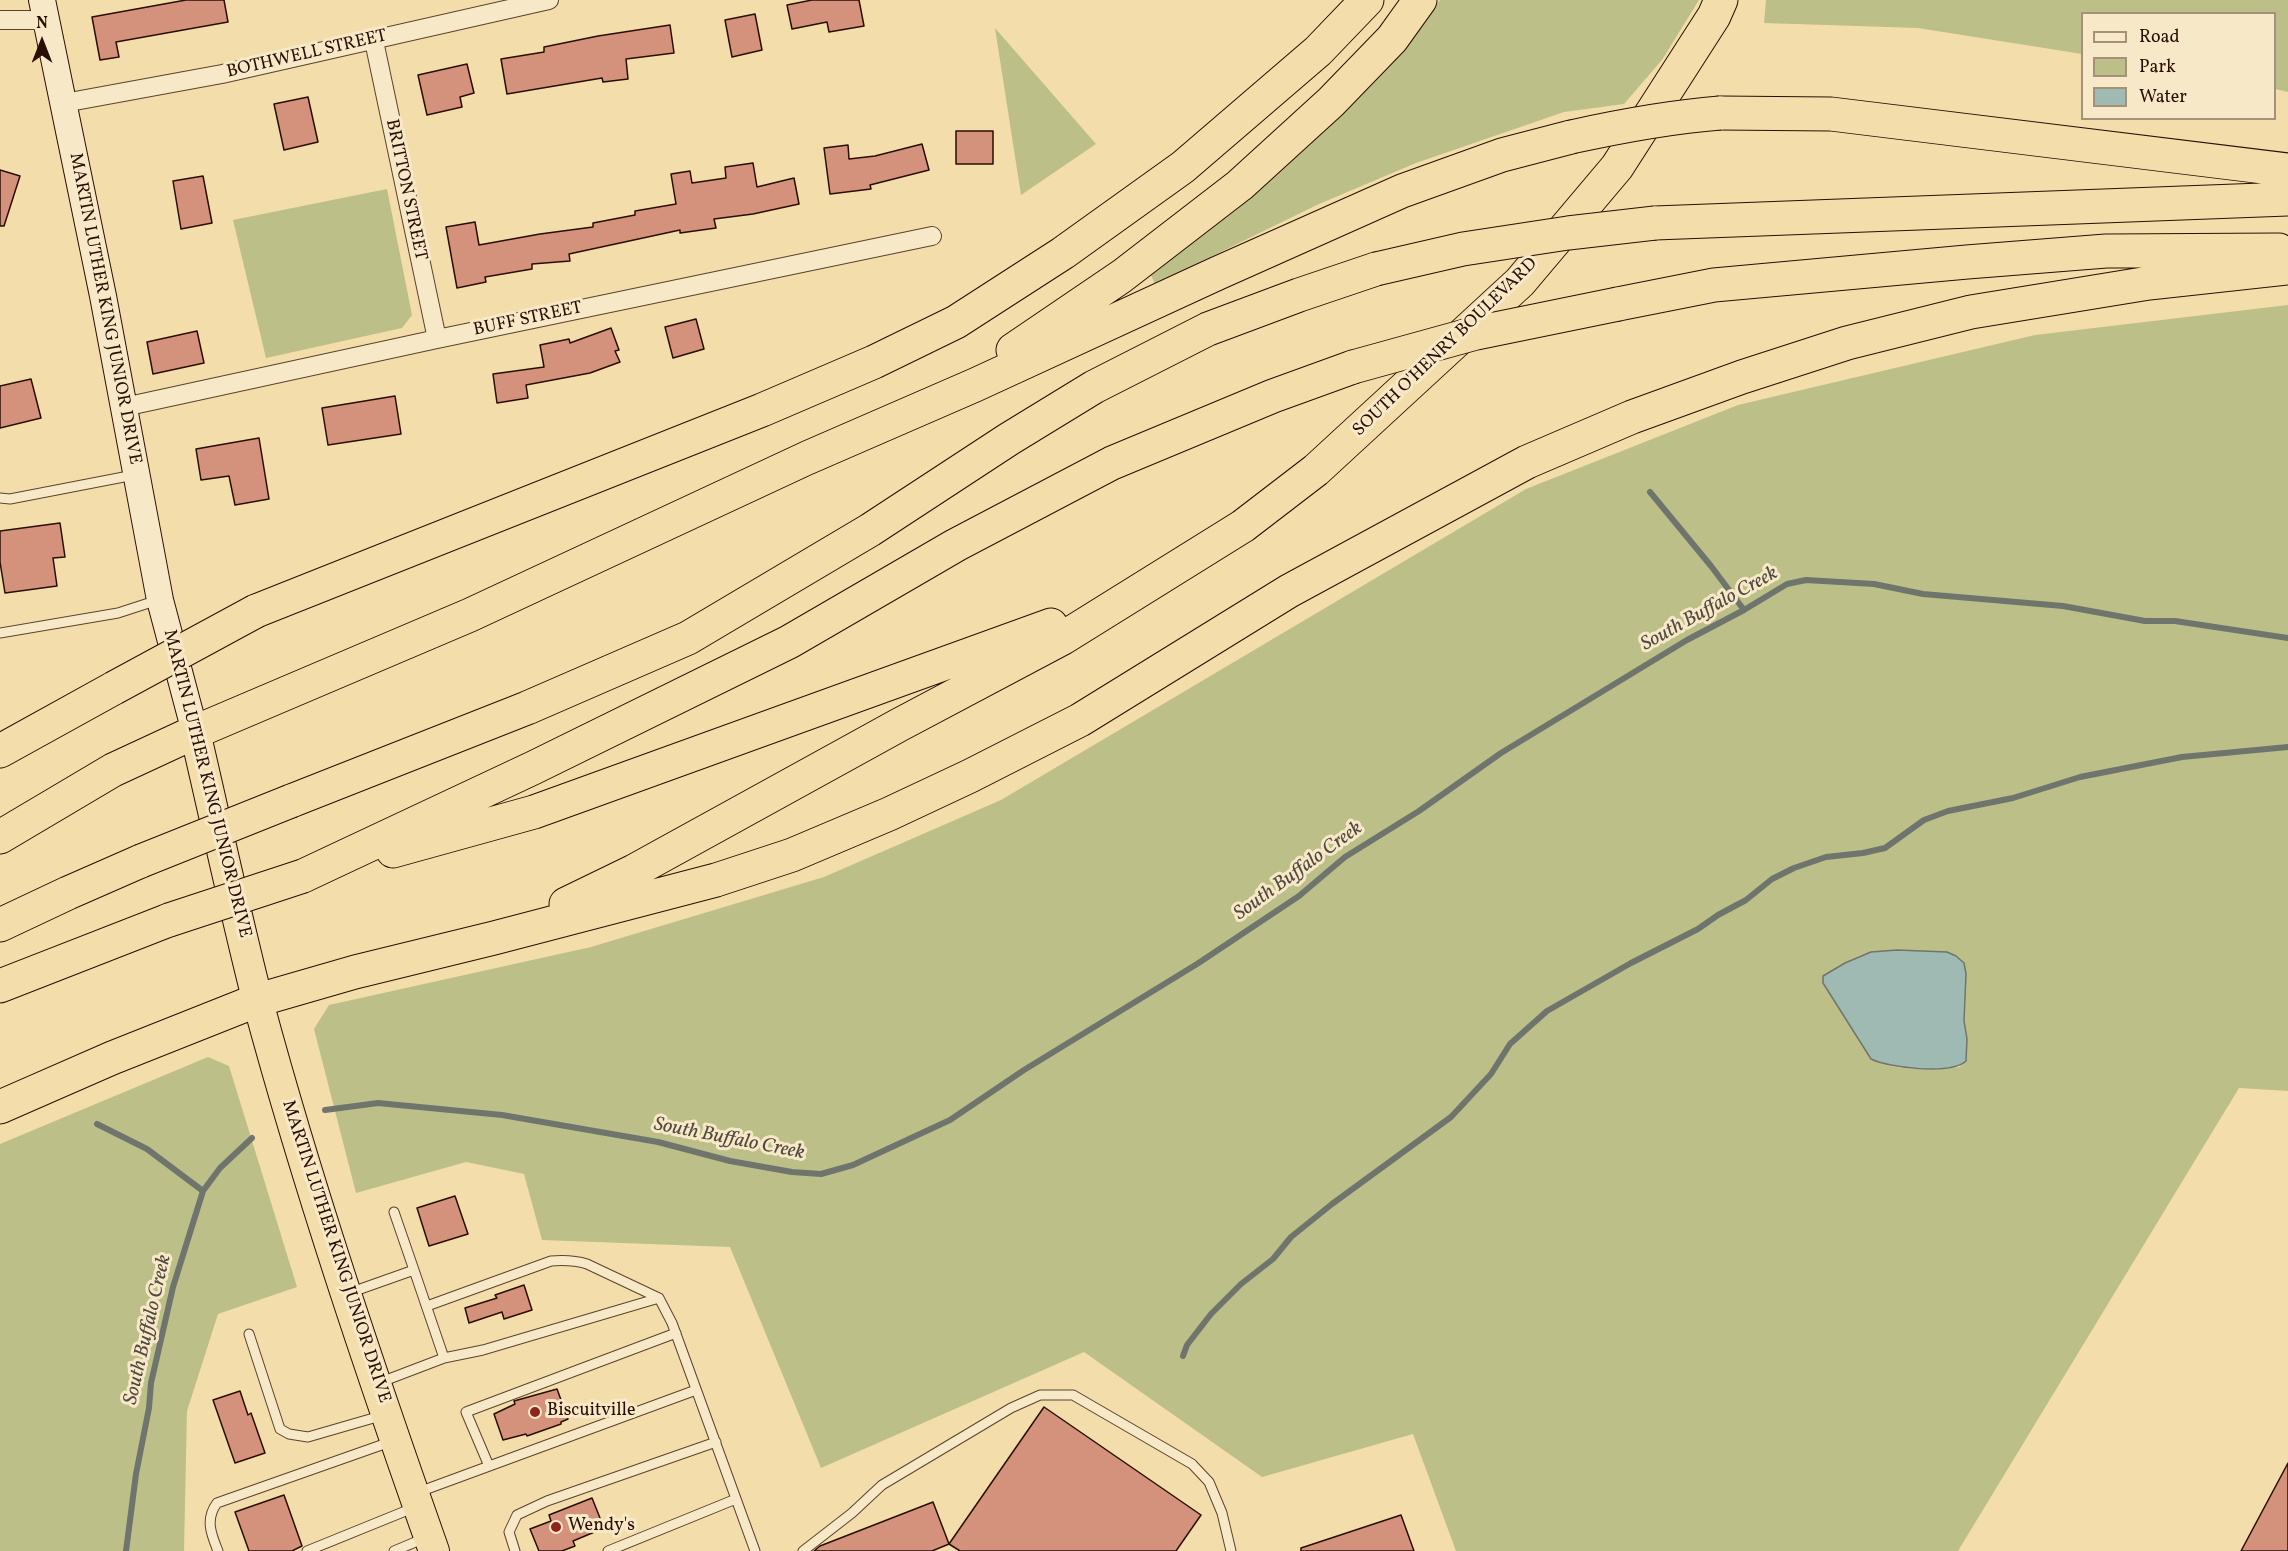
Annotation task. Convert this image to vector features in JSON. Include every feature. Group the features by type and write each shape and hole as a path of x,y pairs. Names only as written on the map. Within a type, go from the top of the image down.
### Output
{"highway":[{"path":"0,752 255,610 762,410 874,362 956,322 1064,254 1183,167 1318,51 1367,0"},
{"path":"807,458 1005,356 1122,276 1240,184 1331,102 1392,39 1420,0"},
{"name":"SOUTH O'HENRY BOULEVARD","path":"1155,581 1243,526 1316,470 1520,282 1617,167 1714,16 1721,0"},
{"path":"0,837 113,770 195,732 470,615 807,458 975,385 1402,191 1502,155 1635,123 1720,113 1796,113 1850,116 2288,170"},
{"path":"0,926 141,861 527,708 688,638 870,530 1009,439 1094,387 1208,329 1376,269 1463,249 1655,223 2288,199"},
{"path":"303,876 533,768 789,642 956,545 1112,463 1273,396 1353,367 1476,333 1714,285 2106,251 2288,250"},
{"path":"0,1107 112,1058 258,1000 355,972 716,880 792,855 889,814 1080,720 1289,591 1527,462 1632,417 1742,377 1847,343 1971,312 2149,283 2288,268"},
{"path":"0,986 169,920 303,876 534,812 1037,631 1155,581"},
{"path":"494,938 634,871 899,725 1064,638 1155,581"},
{"name":"MARTIN LUTHER KING JUNIOR DRIVE","path":"195,732 258,1000 297,1141 432,1544"}],"main road":[{"name":"MARTIN LUTHER KING JUNIOR DRIVE","path":"44,10 124,407 160,600 195,732"}],"street":[{"name":"BOTHWELL STREET","path":"64,103 222,74 549,0"},
{"path":"0,20 44,10"},
{"name":"BRITTON STREET","path":"374,41 437,339"},
{"name":"BUFF STREET","path":"124,407 932,236"}],"lane":[{"path":"0,498 10,499 136,474"},
{"path":"0,633 118,613 160,600"},
{"path":"393,1212 444,1358"},
{"path":"427,1306 551,1261 564,1260 576,1260 587,1264 659,1298 676,1333 755,1551"},
{"path":"347,1293 414,1270"},
{"path":"377,1384 444,1358 483,1350 659,1298"},
{"path":"489,1466 466,1413 676,1333"},
{"path":"249,1334 280,1429 289,1434 308,1437 391,1427"},
{"path":"307,1551 489,1466 696,1390"},
{"path":"803,1551 817,1546 882,1485 1011,1408 1040,1395 1073,1395 1192,1464 1209,1482 1222,1513 1231,1551"},
{"path":"218,1551 210,1532 210,1511 217,1503 391,1427"},
{"path":"515,1551 509,1532 517,1515 588,1486 716,1442"},
{"path":"608,1551 736,1499"},
{"path":"394,1551 432,1544"}],"green space":[{"path":"1440,0 1699,0 1662,60 1624,104 1564,112 1416,163 1319,204 1155,284 1150,273 1392,56"},
{"path":"1766,0 2288,0 2288,92 2276,89 2276,12 2081,12 2081,54 1918,28 1764,23"},
{"path":"995,28 1096,144 1021,195"},
{"path":"387,189 412,315 402,328 266,358 233,220"},
{"path":"2288,305 2288,1091 2239,1088 1958,1551 1456,1551 1413,1434 1262,1477 1084,1352 821,1468 730,1247 542,1240 524,1174 466,1162 356,1193 314,1029 329,1005 591,947 824,877 1001,800 1526,489 1738,405 2035,335","holes":["1897,950 1947,952 1966,974 1964,1021 1967,1039 1960,1067 1902,1068 1871,1060 1823,983 1823,976 1845,963"]},
{"path":"208,1057 229,1066 297,1287 218,1314 187,1411 184,1551 0,1551 0,1144"}],"water":[{"path":"1897,950 1947,952 1964,963 1966,1061 1947,1068 1919,1069 1871,1059 1823,983 1823,976 1845,963 1871,952"}],"building":[{"path":"186,0 224,0 228,22 116,42 119,57 100,60 92,17"},
{"path":"812,0 859,0 864,26 829,32 827,22 792,29 787,5"},
{"path":"755,14 762,50 732,57 725,20"},
{"path":"670,25 674,53 626,59 628,79 603,82 602,78 507,94 501,59 544,52 544,47 598,36"},
{"path":"467,64 474,93 460,97 462,107 427,115 418,75"},
{"path":"308,97 318,142 284,150 274,104"},
{"path":"956,131 993,131 993,164 956,164"},
{"path":"922,144 929,170 870,185 871,189 830,194 824,148 848,145 849,159 875,156"},
{"path":"753,163 757,187 794,178 799,204 753,214 714,219 716,228 680,233 680,230 569,254 570,261 532,264 532,269 485,277 486,282 457,288 446,227 475,222 479,245 593,227 593,223 635,215 635,211 676,204 671,174 690,171 692,183 726,178 725,167"},
{"path":"0,170 20,176 4,226 0,226"},
{"path":"203,176 212,223 181,229 173,181"},
{"path":"696,319 704,349 673,358 665,327"},
{"path":"611,328 619,350 615,351 620,362 590,373 526,385 528,398 497,403 493,374 544,367 540,345 569,339 570,343"},
{"path":"197,331 204,363 153,374 147,342"},
{"path":"31,379 41,418 0,428 0,386"},
{"path":"395,396 401,434 328,445 322,408"},
{"path":"259,438 269,499 235,505 229,476 201,480 196,449"},
{"path":"60,523 65,557 53,558 57,586 5,593 0,562 0,531"},
{"path":"455,1196 468,1234 429,1246 417,1208"},
{"path":"524,1285 532,1310 504,1319 502,1312 469,1323 465,1308 497,1298 495,1295"},
{"path":"557,1389 568,1419 561,1424 527,1436 526,1434 503,1440 494,1414 515,1404 514,1401"},
{"path":"240,1391 248,1415 251,1413 265,1453 235,1463 213,1400"},
{"path":"1044,1407 1201,1515 1176,1551 960,1551 949,1544"},
{"path":"2288,1463 2288,1551 2241,1551"},
{"path":"284,1495 302,1546 292,1551 249,1551 235,1512"},
{"path":"592,1498 604,1528 573,1541 575,1546 562,1551 539,1551 530,1529 551,1521 549,1515"},
{"path":"933,1502 949,1544 932,1551 814,1551 820,1546"},
{"path":"1401,1515 1414,1551 1301,1551 1301,1548"}],"waterway":[{"path":"1650,492 1744,610"},
{"name":"South Buffalo Creek","path":"325,1110 378,1103 502,1115 658,1142 730,1161 792,1172 821,1174 853,1165 950,1120 1024,1070 1197,964 1299,896 1345,857 1419,811 1501,753 1687,640 1787,584 1806,580 1874,584 1923,594 2063,606 2145,621 2175,621 2288,638"},
{"path":"1183,1356 1187,1345 1211,1314 1241,1284 1273,1259 1291,1237 1332,1204 1451,1117 1491,1074 1510,1044 1547,1011 1631,963 1698,929 1746,900 1772,879 1794,868 1826,857 1885,848 1924,820 1948,811 2013,798 2080,777 2182,757 2288,747"},
{"path":"97,1124 147,1149 203,1191"},
{"name":"South Buffalo Creek","path":"126,1551 151,1383 173,1287 203,1191 220,1168 252,1138"}],"place":[{"name":"Biscuitville","path":"535,1412"},
{"name":"Wendy's","path":"556,1527"}]}
